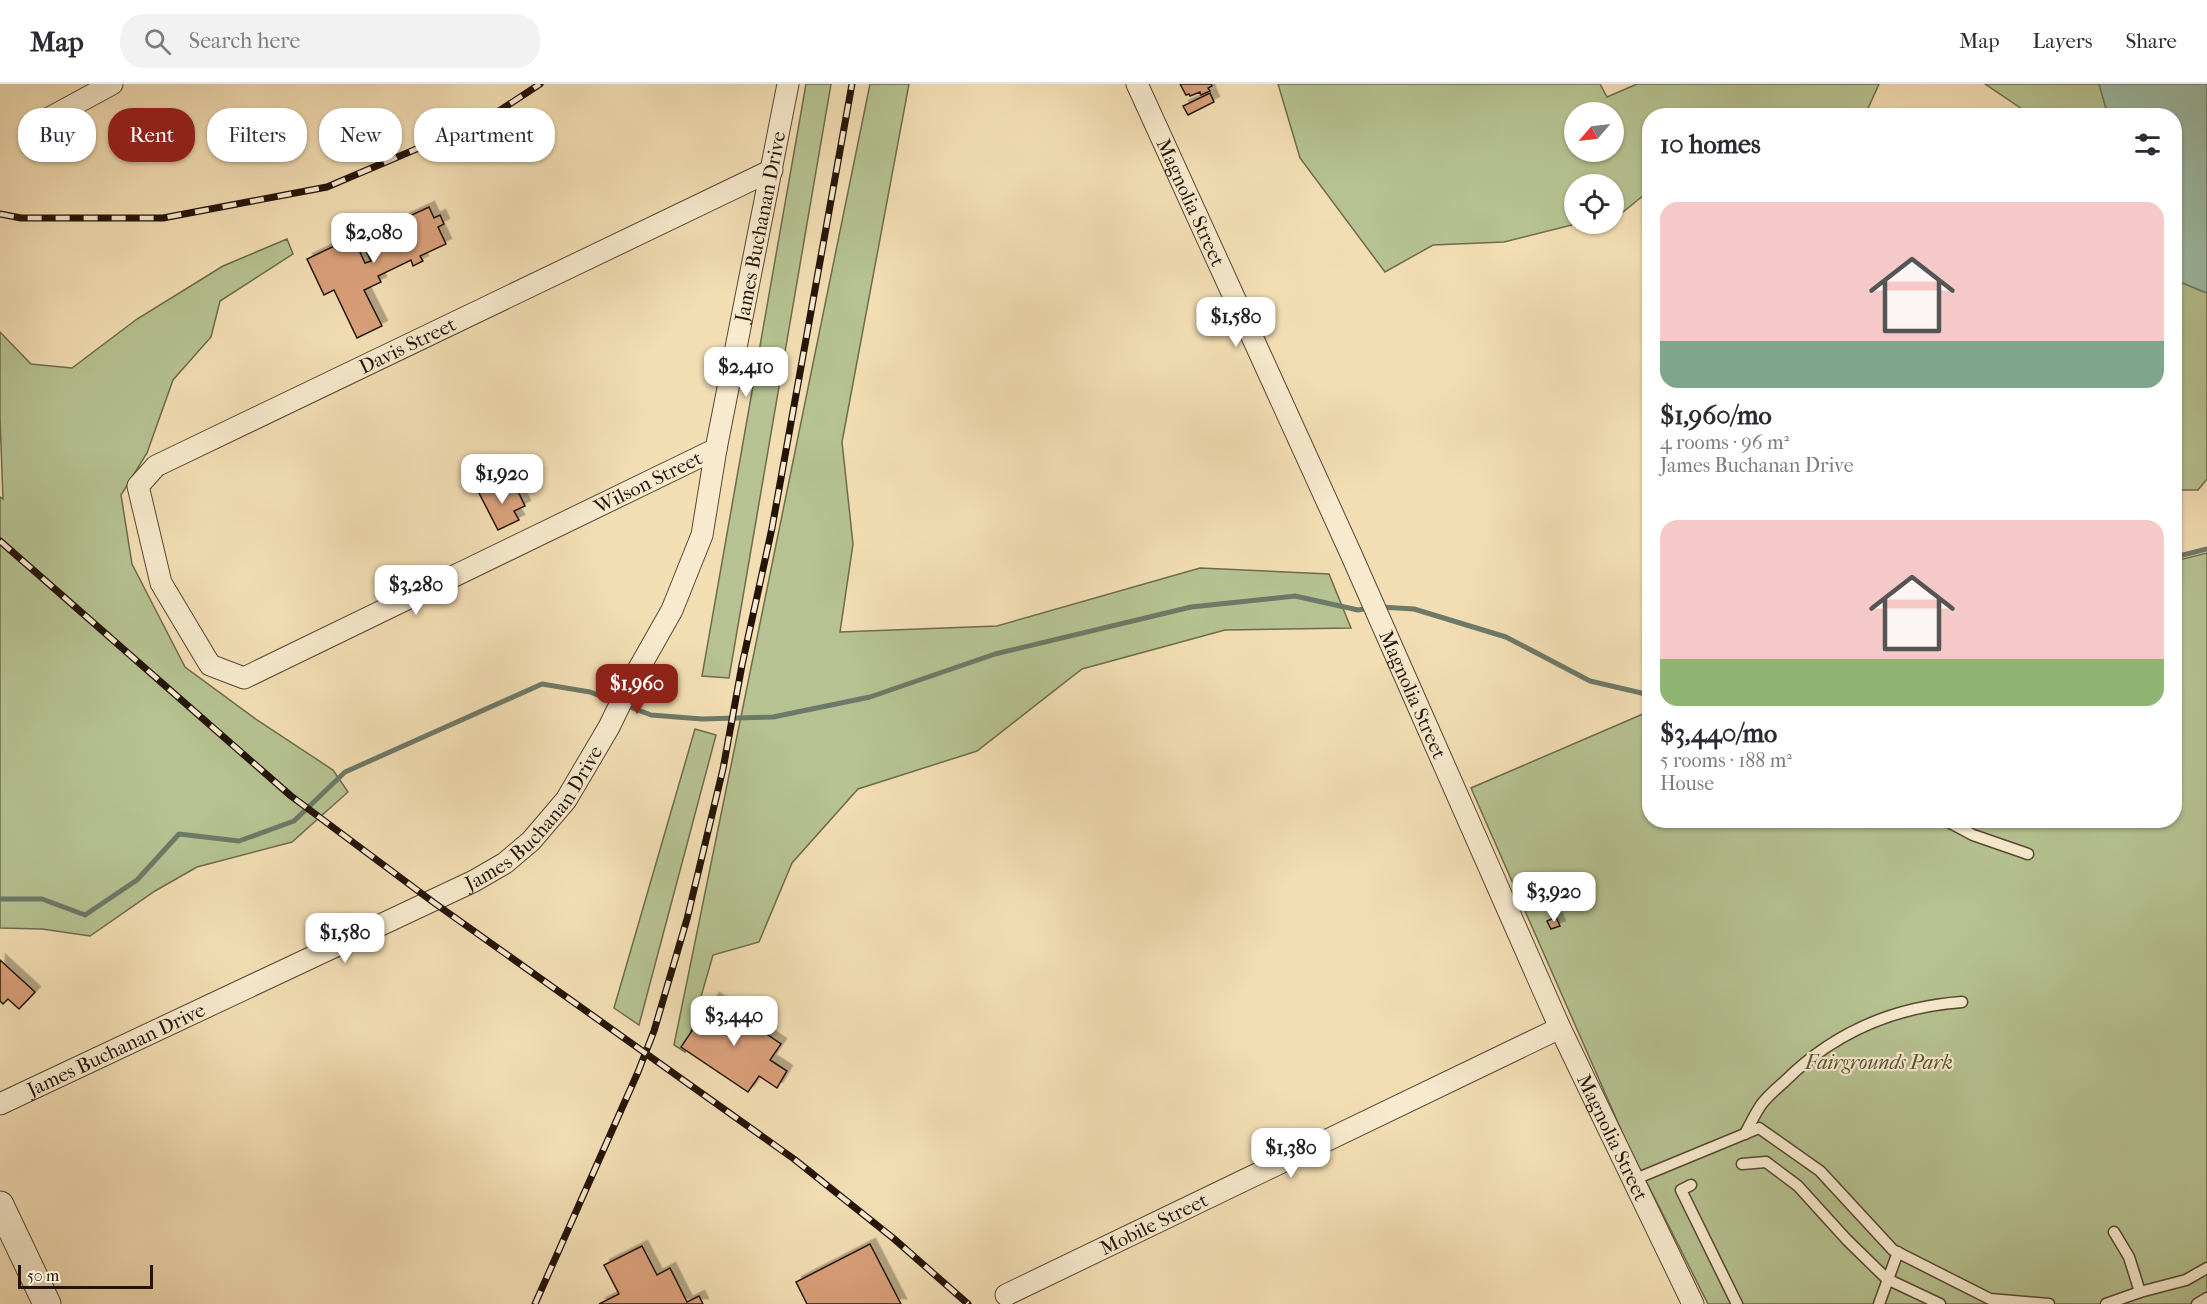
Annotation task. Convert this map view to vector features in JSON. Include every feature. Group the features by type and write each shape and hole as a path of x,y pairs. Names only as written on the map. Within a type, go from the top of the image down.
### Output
{"street":[{"path":"68,108 112,84"},
{"name":"James Buchanan Drive","path":"0,1104 433,902 498,868 531,841 566,800 609,727 629,686 672,610 702,535 716,449 788,84"},
{"name":"Magnolia Street","path":"1137,84 1381,621 1560,1028 1693,1304"},
{"name":"Davis Street","path":"161,583 138,486 156,466 772,170"},
{"name":"Wilson Street","path":"161,583 210,665 244,678 716,449"},
{"name":"Mobile Street","path":"1006,1294 1560,1028"},
{"path":"0,1205 47,1304"}],"lane":[{"path":"1960,828 1973,835 2028,854"},
{"path":"1745,1134 1762,1104 1793,1073 1837,1038 1892,1015 1941,1004 1962,1002"},
{"path":"1633,1180 1759,1128 1820,1171 1893,1250 1990,1299 2049,1304"},
{"path":"1742,1164 1766,1162 1798,1186 1847,1240 1887,1279 1940,1304"},
{"path":"1691,1185 1681,1190 1737,1304"},
{"path":"2114,1232 2129,1257 2140,1292"},
{"path":"1879,1304 1898,1252"},
{"path":"2106,1304 2186,1280 2207,1268"},
{"path":"2197,1304 2207,1298"}],"green space":[{"path":"806,84 831,84 729,678 702,676"},
{"path":"870,84 909,84 842,442 853,544 840,632 997,626 1200,568 1329,574 1351,628 1225,630 1082,669 977,751 858,789 792,863 759,942 713,955 685,1052 674,1045"},
{"path":"1278,84 1600,84 1607,97 1637,84 1879,84 1868,108 1642,108 1642,197 1624,211 1624,174 1564,174 1564,227 1504,242 1433,245 1385,272 1300,158"},
{"path":"1985,84 2099,84 2106,108 2021,108"},
{"path":"287,239 293,254 220,301 211,337 173,380 147,453 121,495 132,564 185,667 257,720 333,770 348,792 292,842 197,867 155,891 90,936 42,929 0,928 0,497 3,499 0,332 31,364 72,368 137,319 223,266"},
{"path":"2182,283 2207,293 2207,479 2198,490 2182,490"},
{"name":"Fairgrounds Park","path":"2207,553 2207,1304 1708,1304 1627,1143 1471,788 1642,714 1642,828 2182,828 2182,559"},
{"path":"695,729 716,735 639,1025 614,1008"}],"shaded area":[{"path":"2099,84 2207,84 2207,293 2182,283 2182,108 2106,108"}],"building":[{"path":"1180,84 1211,84 1212,86 1208,88 1210,91 1190,96 1186,95"},
{"path":"1210,93 1214,102 1188,115 1183,106"},
{"path":"429,207 434,218 440,215 444,224 438,227 446,244 420,256 423,261 413,266 411,260 378,276 381,282 364,290 382,326 357,338 334,290 324,295 307,259 353,237 365,263 371,261 360,239"},
{"path":"499,483 503,491 515,485 525,506 514,511 519,520 498,530 479,493"},
{"path":"1556,917 1560,926 1551,929 1547,921"},
{"path":"0,960 35,992 19,1009 8,999 3,1004 0,1001"},
{"path":"714,998 781,1044 770,1060 787,1071 777,1088 759,1076 748,1092 681,1047"},
{"path":"870,1244 901,1304 807,1304 796,1282"},
{"path":"642,1246 657,1275 670,1268 687,1302 699,1296 703,1304 599,1304 619,1294 604,1265"}],"waterway":[{"path":"2182,555 2207,549"},
{"path":"625,705 651,715 702,719 773,717 870,697 995,654 1191,607 1295,596 1358,610 1370,608"},
{"path":"1380,607 1414,609 1506,637 1590,681 1642,693"},
{"path":"0,899 42,899 85,915 137,880 179,834 239,841 294,821 345,772 542,684 590,692 616,702"}],"railway":[{"path":"0,214 21,218 163,218 327,187 487,119 540,84"},
{"path":"535,1304 638,1072 654,1031 687,919 723,769 742,665 772,528 852,84"},
{"path":"0,541 291,796 433,902 794,1159 893,1238 968,1304"}]}
